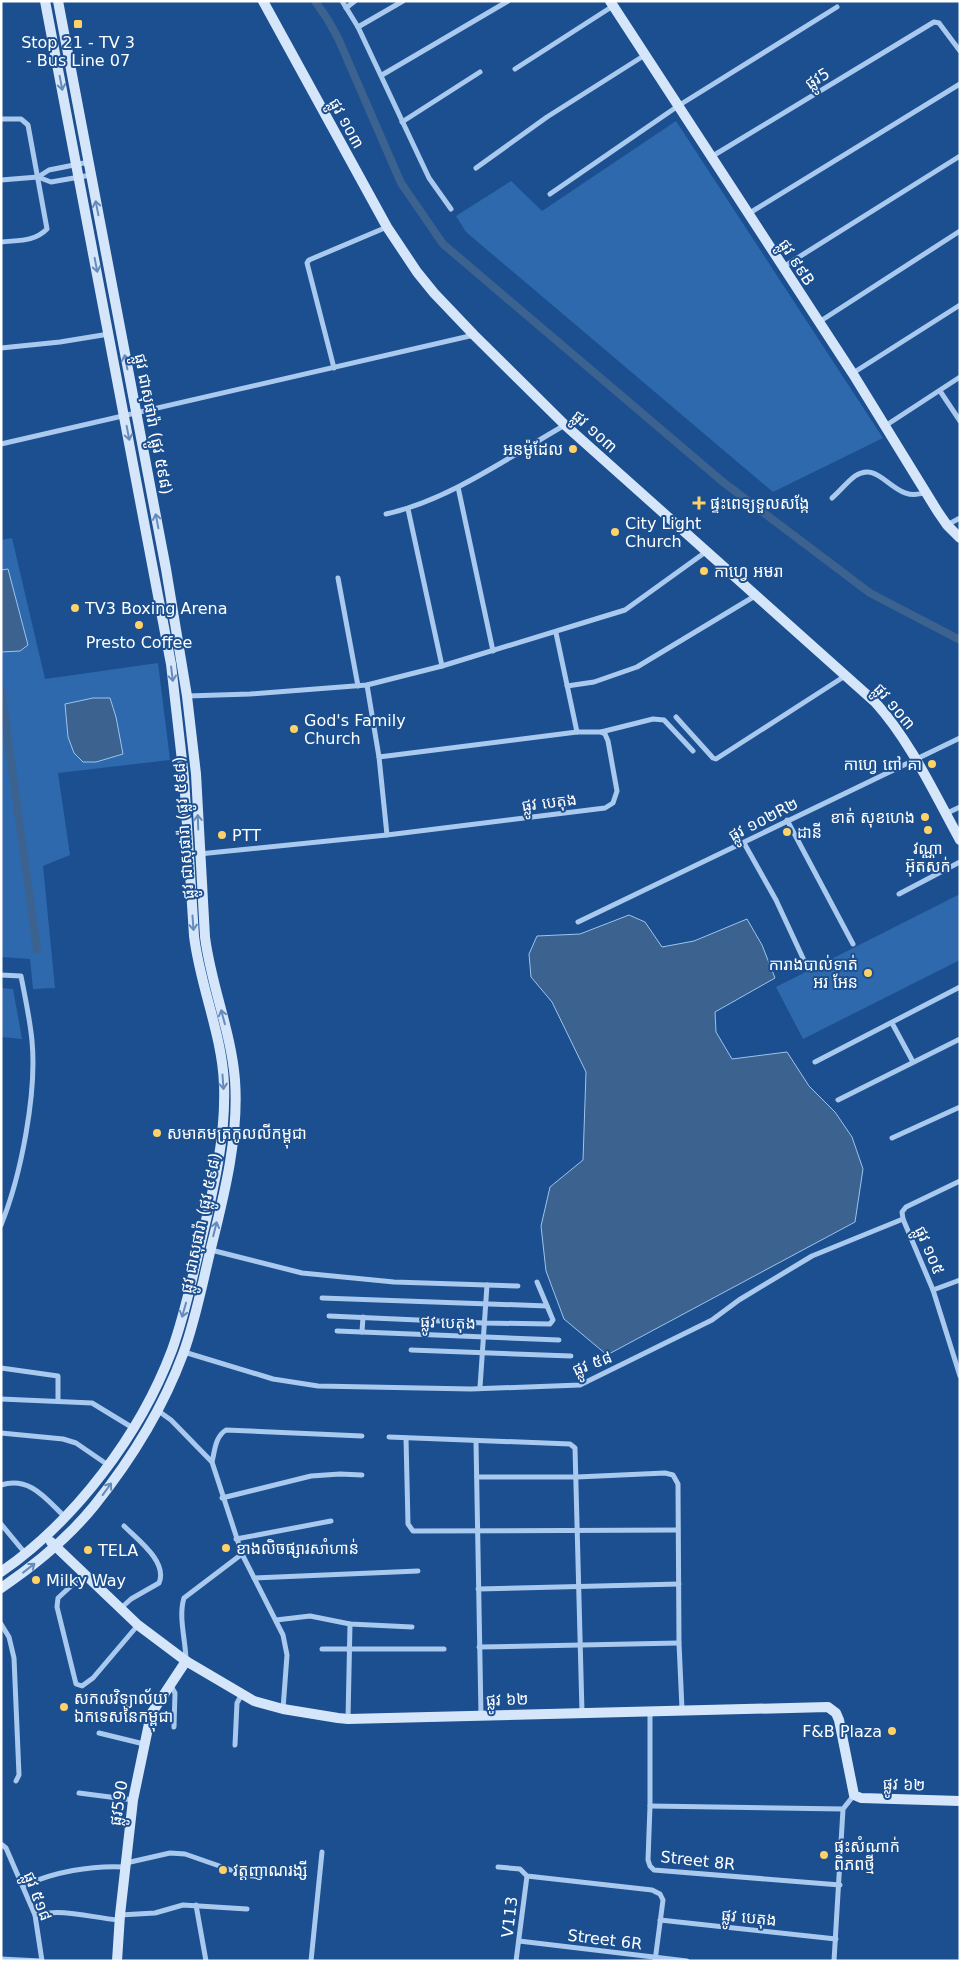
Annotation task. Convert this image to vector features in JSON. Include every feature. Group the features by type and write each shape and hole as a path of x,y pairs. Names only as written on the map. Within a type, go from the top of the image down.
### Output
{"main road":[{"name":"ផ្លូវ ជាសុផារ៉ា (ផ្លូវ ៥៩៨)","path":"1,1572 26,1554 66,1518 83,1498 133,1428 163,1372 173,1348 210,1205 221,1135 224,1081 214,1026 197,961 184,778 171,664 45,1"},
{"name":"ផ្លូវ ជាសុផារ៉ា (ផ្លូវ ៥៩៨)","path":"1,1588 55,1546 94,1507 119,1472 157,1410 184,1352 221,1208 233,1135 235,1081 227,1034 208,959 196,774 187,696 170,595 58,1"},
{"name":"ផ្លូវ ១០៣","path":"262,1 387,227 417,272 474,335 565,425 875,702 890,719 916,759 960,840"},
{"name":"ផ្លូវ ៩៩B","path":"611,3 853,374 947,525 960,538"},
{"path":"101,288 112,286"},
{"path":"159,597 170,595"},
{"name":"ផ្លូវ ៦២","path":"46,1536 138,1625 186,1661 242,1694 267,1706 348,1719 828,1707 836,1713 839,1720 854,1795 861,1798 960,1802"},
{"name":"ផ្លូវ590","path":"117,1961 125,1865 133,1800 150,1714 171,1686 186,1661"}],"street":[{"path":"342,1 358,27 382,75 387,91 429,178 451,209"},
{"path":"346,8 355,1"},
{"path":"358,27 403,1"},
{"path":"382,75 508,1"},
{"path":"515,69 611,3"},
{"path":"550,194 678,106 837,7"},
{"name":"ផ្លូវ5","path":"711,158 936,22 960,51"},
{"path":"476,168 547,117 645,55"},
{"path":"402,122 480,72"},
{"path":"748,214 960,84"},
{"path":"1,119 21,119 28,124 47,229 40,236 32,239 1,242"},
{"path":"783,267 960,156"},
{"path":"38,177 49,170 89,162"},
{"path":"1,180 38,177 51,182 91,175"},
{"path":"334,368 307,263 309,260 387,227"},
{"path":"819,322 960,231"},
{"path":"853,374 960,305"},
{"path":"1,348 60,342 109,334"},
{"path":"1,444 474,335"},
{"path":"884,426 960,378"},
{"path":"940,391 960,421"},
{"path":"386,514 408,509 458,487 565,425"},
{"path":"832,498 855,476 866,473 882,477 904,494 919,495 926,492"},
{"path":"458,487 493,651"},
{"path":"408,509 442,666"},
{"path":"947,525 960,518"},
{"path":"187,696 250,694 367,685 442,666 625,610 707,551"},
{"path":"338,578 358,686"},
{"path":"567,686 594,682 637,667 755,596"},
{"path":"556,632 577,732"},
{"path":"676,717 716,759 845,675"},
{"path":"367,685 379,757 387,835"},
{"path":"379,757 577,732 601,732 653,719 664,720 693,751"},
{"name":"ផ្លូវ បេតុង","path":"189,854 387,835 605,808 613,803 617,791 608,741 605,734 601,732"},
{"name":"ផ្លូវ ១០២R២","path":"578,922 960,738"},
{"path":"945,814 960,806"},
{"path":"787,820 853,944"},
{"path":"744,843 776,900 808,969"},
{"path":"899,894 960,862"},
{"path":"1,974 21,976 32,1041 31,1084 26,1135 1,1225"},
{"path":"815,1062 960,987"},
{"path":"892,1023 912,1062"},
{"path":"838,1100 960,1039"},
{"path":"892,1138 960,1107"},
{"name":"ផ្លូវ ៥៨","path":"184,1352 273,1379 318,1386 360,1388 580,1385 712,1320 739,1300 812,1256 903,1219 902,1212 906,1207 960,1181"},
{"name":"ផ្លូវ ១០៥","path":"903,1219 934,1290 960,1376"},
{"path":"210,1249 302,1273 394,1282 518,1286"},
{"path":"934,1290 960,1280"},
{"path":"329,1316 550,1324 553,1320 537,1282"},
{"path":"480,1387 487,1285"},
{"path":"322,1298 547,1306"},
{"path":"362,1332 364,1318"},
{"name":"ផ្លូវ បេតុង","path":"337,1331 559,1340"},
{"path":"411,1350 571,1356"},
{"path":"1,1368 58,1376 58,1401"},
{"path":"1,1399 92,1403 133,1428"},
{"path":"157,1410 171,1420 212,1462 222,1498 242,1554 283,1635 287,1655 283,1709"},
{"path":"212,1462 220,1434 226,1430 362,1436"},
{"path":"1,1433 63,1439 76,1443 108,1465"},
{"path":"389,1437 476,1442 570,1444 575,1448 582,1712"},
{"path":"406,1438 408,1524 413,1531 678,1530"},
{"path":"476,1442 481,1715"},
{"path":"476,1477 665,1473 673,1475 678,1484 679,1644 682,1710"},
{"path":"222,1498 311,1476 362,1475"},
{"path":"1,1485 11,1482 26,1484 38,1492 66,1518"},
{"path":"236,1539 331,1521"},
{"path":"1,1524 26,1554"},
{"path":"120,1609 131,1599 159,1583 162,1574 158,1562 124,1526"},
{"path":"186,1661 182,1607 184,1598 242,1554"},
{"path":"254,1578 418,1571"},
{"path":"84,1574 58,1598 57,1607 76,1684 82,1686 93,1678 138,1625"},
{"path":"478,1588 679,1584"},
{"path":"276,1620 310,1616 350,1624 412,1627"},
{"path":"1,1624 9,1637 14,1658 19,1775 16,1781"},
{"path":"348,1719 350,1624"},
{"path":"480,1647 679,1644"},
{"path":"322,1649 444,1649"},
{"path":"171,1686 175,1694 174,1727"},
{"path":"235,1745 237,1703 242,1694"},
{"name":"Street 8R","path":"650,1710 648,1860 654,1870 840,1885"},
{"path":"99,1733 144,1744"},
{"path":"79,1793 133,1800"},
{"path":"834,1961 843,1809 854,1795"},
{"path":"650,1806 843,1809"},
{"name":"ផ្លូវ ៥១៨","path":"1,1844 6,1848 35,1915 42,1961"},
{"path":"311,1961 322,1852"},
{"path":"23,1886 36,1880 82,1869 125,1865 170,1854 185,1854 248,1876"},
{"path":"498,1867 520,1869 527,1876 652,1890 660,1894 663,1900 656,1959"},
{"name":"V113","path":"516,1961 527,1876"},
{"path":"35,1915 46,1912 69,1912 120,1918 156,1913 183,1905 248,1909"},
{"path":"196,1905 206,1961"},
{"name":"ផ្លូវ បេតុង","path":"660,1920 836,1939"},
{"name":"Street 6R","path":"519,1941 656,1959 687,1961"},
{"path":"1,1960 42,1961"}],"shaded area":[{"path":"676,121 883,438 773,492 466,232 456,216 511,181 542,211"},
{"path":"12,538 45,679 158,663 170,760 58,773 70,855 43,866 55,988 33,989 30,959 1,957 1,540"},
{"path":"8,569 28,645 20,651 1,652 1,570"},
{"path":"93,698 110,698 116,717 123,754 96,762 83,762 74,753 68,737 65,704"},
{"name":"ការាងបាល់ទាត់ អរ អែន","path":"960,894 960,960 803,1039 776,987"},
{"path":"629,915 645,922 662,947 694,941 747,919 762,945 775,978 715,1012 716,1032 732,1059 787,1052 809,1086 835,1112 852,1137 863,1169 855,1222 607,1355 564,1319 546,1271 541,1226 550,1187 583,1160 586,1072 552,1002 531,977 529,954 537,936 580,934"},
{"path":"1,988 13,989 22,1039 1,1037"}],"waterway":[{"path":"315,1 338,38 401,183 443,244 723,482 870,593 960,640"},
{"path":"1,689 37,950"}],"place":[{"name":"Stop 21 - TV 3 - Bus Line 07","path":"78,24"},
{"name":"អនម៉ូដែល","path":"573,449"},
{"name":"ផ្ទះពេទ្យទួលសង្កែ","path":"699,503"},
{"name":"City Light Church","path":"615,532"},
{"name":"កាហ្វេ អមរា","path":"704,571"},
{"name":"TV3 Boxing Arena","path":"75,608"},
{"name":"Presto Coffee","path":"139,625"},
{"name":"God's Family Church","path":"294,729"},
{"name":"កាហ្វេ ពៅ គា","path":"932,764"},
{"name":"ខាត់ សុខហេង","path":"925,817"},
{"name":"វណ្ណា អ៊ុតសក់","path":"928,830"},
{"name":"ដានី","path":"787,832"},
{"name":"PTT","path":"222,835"},
{"name":"ការាងបាល់ទាត់ អរ អែន","path":"868,973"},
{"name":"សមាគមត្រកូលលីកម្ពុជា","path":"157,1133"},
{"name":"ខាងលិចផ្សារសាំហាន់","path":"226,1548"},
{"name":"TELA","path":"88,1550"},
{"name":"Milky Way","path":"36,1580"},
{"name":"សកលវិទ្យាល័យ ឯកទេសនៃកម្ពុជា","path":"64,1707"},
{"name":"F&B Plaza","path":"892,1731"},
{"name":"ផ្ទះសំណាក់ ពិភពថ្មី","path":"824,1855"},
{"name":"វត្តញាណរង្សី","path":"223,1870"}]}
